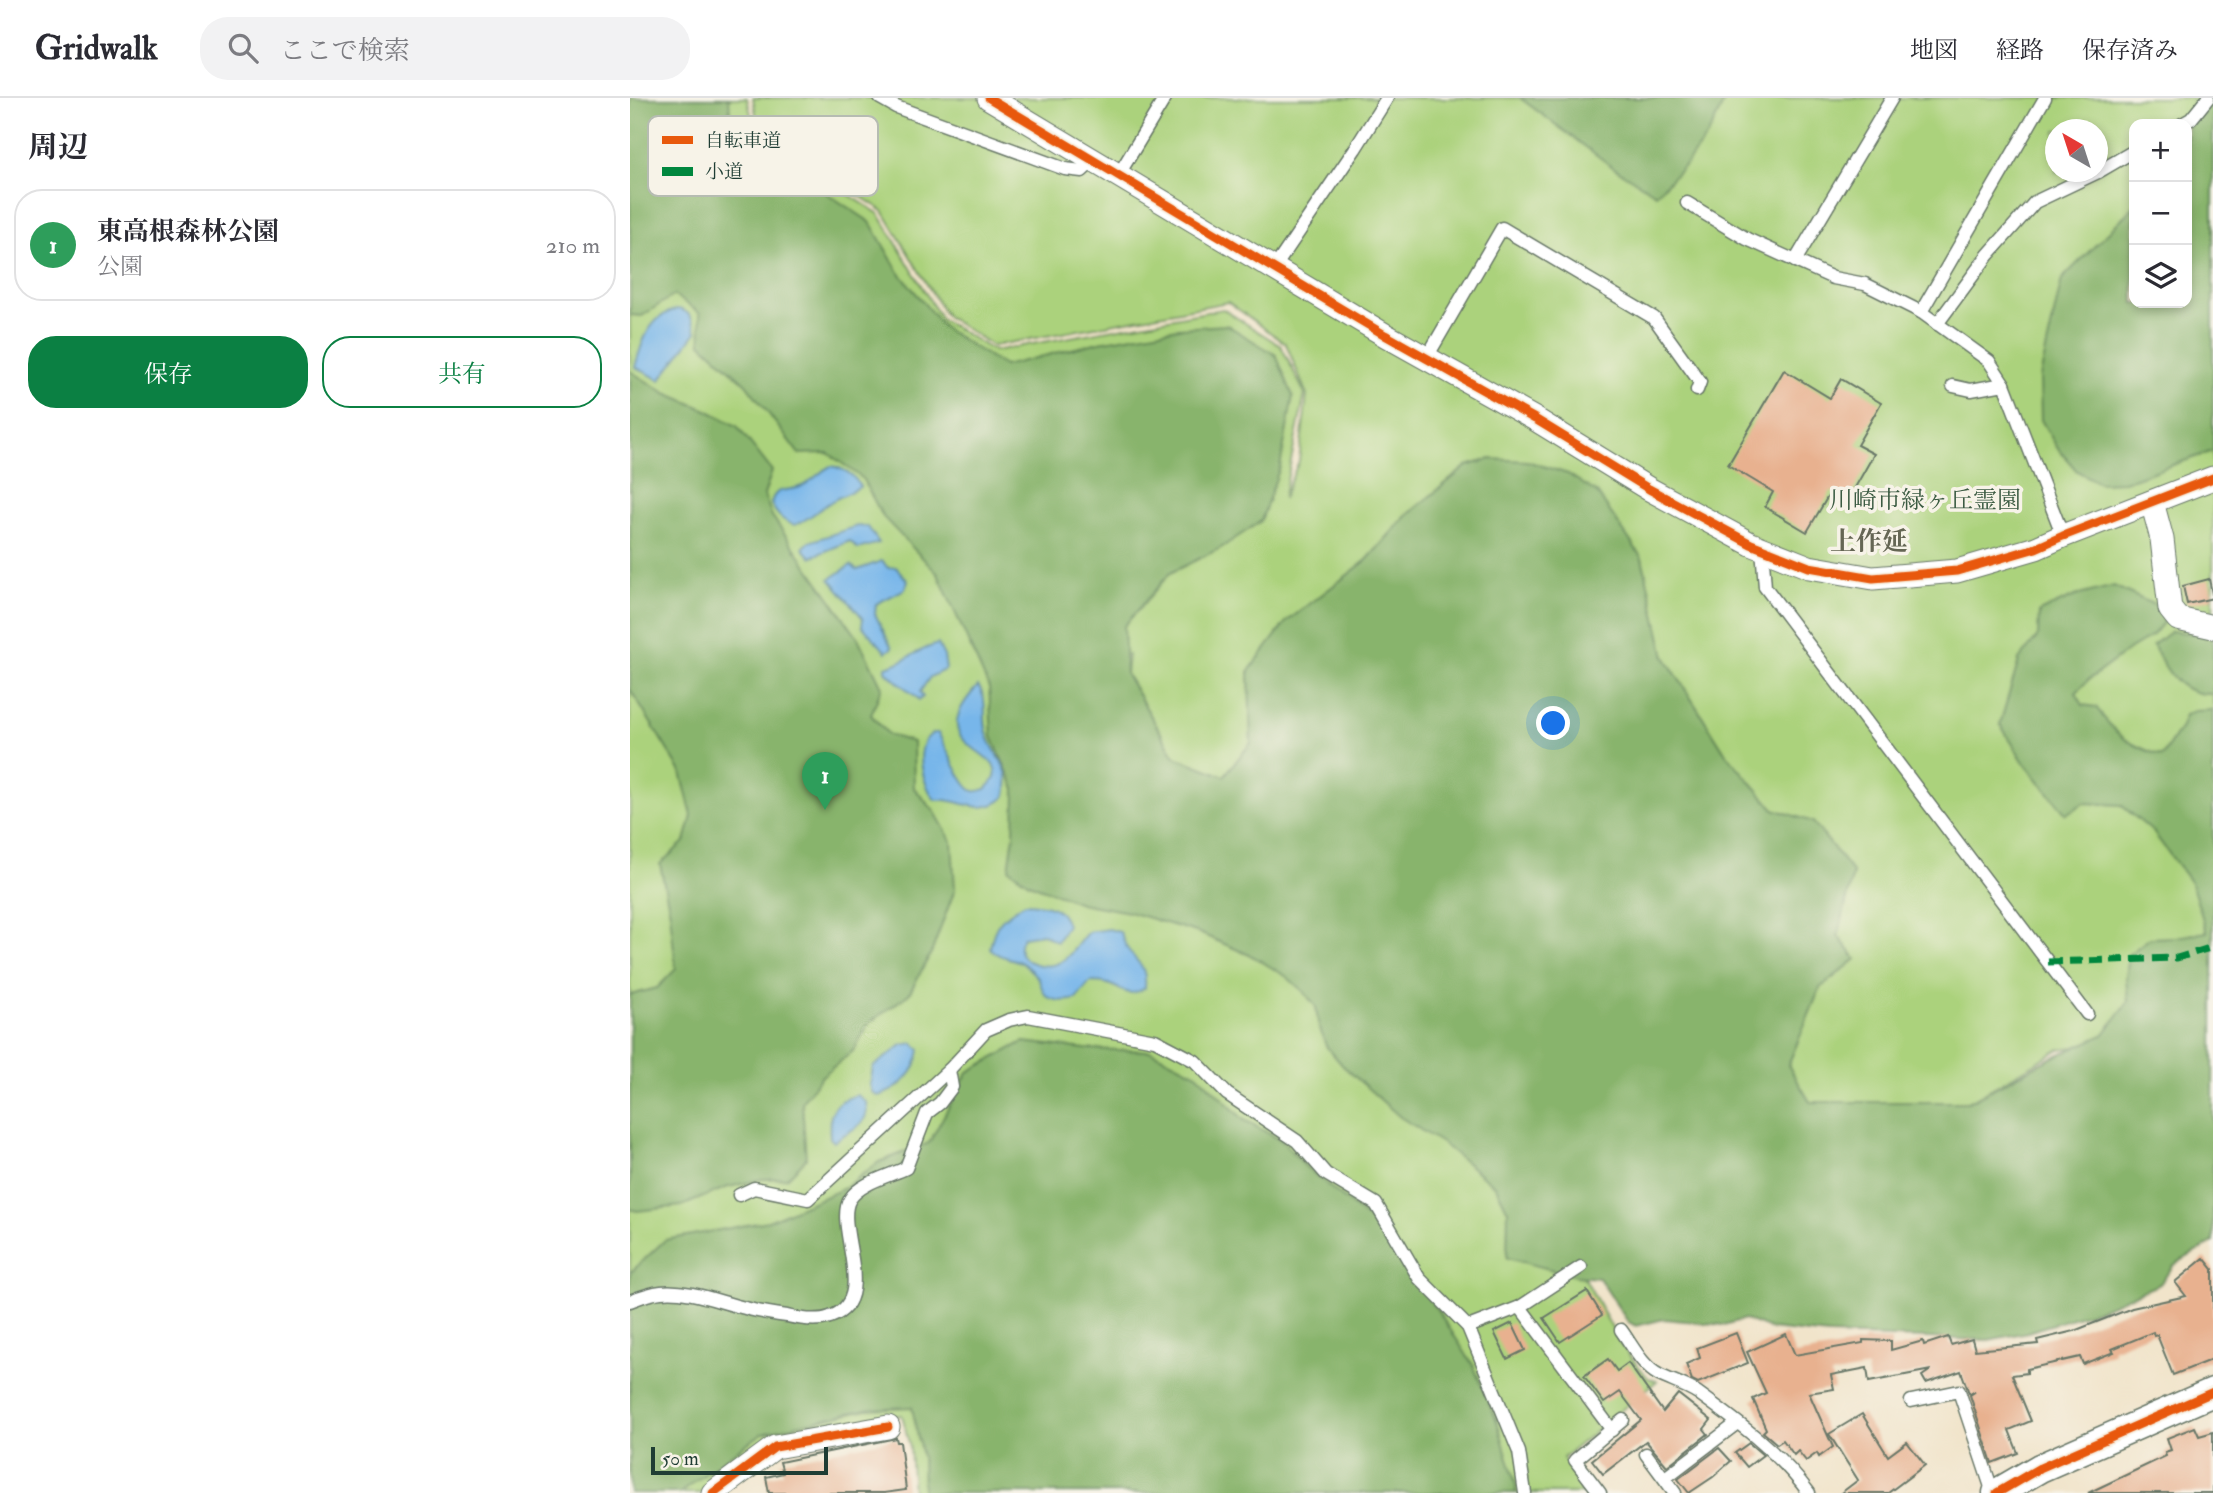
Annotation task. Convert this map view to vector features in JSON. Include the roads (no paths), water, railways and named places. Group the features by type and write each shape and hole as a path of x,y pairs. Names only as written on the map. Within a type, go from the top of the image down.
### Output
{"street":[{"path":"989,98 1385,335 1535,419 1649,489 1762,548 1809,567 1873,578 1957,571 2036,548 2213,478"},
{"path":"2152,502 2162,539 2171,609 2178,619 2213,627"},
{"path":"1995,1493 2039,1468 2213,1392"},
{"path":"713,1493 738,1485 775,1447 888,1427"}],"lane":[{"path":"880,98 908,112 1065,169 1082,171 1094,160"},
{"path":"1119,174 1165,98"},
{"path":"1275,267 1387,98"},
{"path":"1795,261 1892,98"},
{"path":"1921,312 2045,98"},
{"path":"2191,119 2208,98"},
{"path":"1937,324 1988,255 2035,202 2129,154"},
{"path":"1687,203 1747,239 1833,278 1865,284 1921,312 1989,361 2004,384 2063,536"},
{"path":"1427,357 1502,228 1654,318 1700,382 1697,390"},
{"path":"1953,386 1971,390 2004,384"},
{"path":"1762,548 1765,587 2087,1014"},
{"path":"739,1195 754,1188 808,1199 949,1070 986,1030 1009,1020 1028,1016 1155,1040 1195,1061 1227,1094 1297,1141 1326,1174 1376,1204 1419,1278 1468,1326 1519,1452 1525,1493"},
{"path":"630,1301 661,1292 681,1293 789,1317 831,1317 852,1295 853,1274 846,1213 849,1200 864,1187 906,1168 927,1113 940,1103 952,1087 949,1070"},
{"path":"1468,1326 1520,1307 1581,1267"},
{"path":"1520,1307 1612,1430"},
{"path":"1621,1330 1640,1357 1656,1373 1695,1391 1775,1454 1794,1472 1810,1493"},
{"path":"1911,1401 1959,1391 1995,1493"},
{"path":"1600,1493 1575,1460 1623,1420"},
{"path":"1665,1478 1737,1424"},
{"path":"1646,1454 1675,1493"}],"water":[{"path":"678,309 689,314 696,332 660,380 635,367 644,339 653,324 668,312"},
{"path":"831,466 848,473 860,487 795,525 780,517 771,504 779,491 802,486"},
{"path":"857,526 868,527 879,543 858,549 850,541 811,557 803,548 809,542"},
{"path":"882,561 888,568 896,567 908,581 905,589 876,604 875,614 892,648 886,652 862,626 863,618 830,579 851,565 857,570"},
{"path":"938,644 946,669 930,677 920,692 923,697 919,700 886,671 886,667"},
{"path":"978,686 983,696 989,738 1007,776 1005,797 996,803 979,807 935,800 927,785 921,756 927,739 933,733 938,733 960,775 970,788 976,791 986,789 995,777 994,767 967,744 960,734 957,722 962,706"},
{"path":"1025,903 1051,907 1061,913 1067,925 1057,942 1043,934 1023,937 1020,951 1028,961 1041,965 1056,964 1070,954 1088,932 1109,929 1120,932 1127,948 1140,965 1145,988 1130,993 1106,983 1090,982 1076,999 1062,1001 1048,997 1037,977 1025,965 990,948 997,926"},
{"path":"913,1043 920,1050 915,1066 906,1079 886,1093 878,1096 872,1092 870,1085 873,1067 902,1045"},
{"path":"857,1095 866,1102 865,1117 858,1126 834,1142 830,1138 833,1110 842,1101"}],"place":[{"name":"東高根森林公園","path":"825,810"}],"district":[{"name":"上作延","path":"1869,541"}],"park label":[{"name":"川崎市緑ヶ丘霊園","path":"1925,500"}]}
